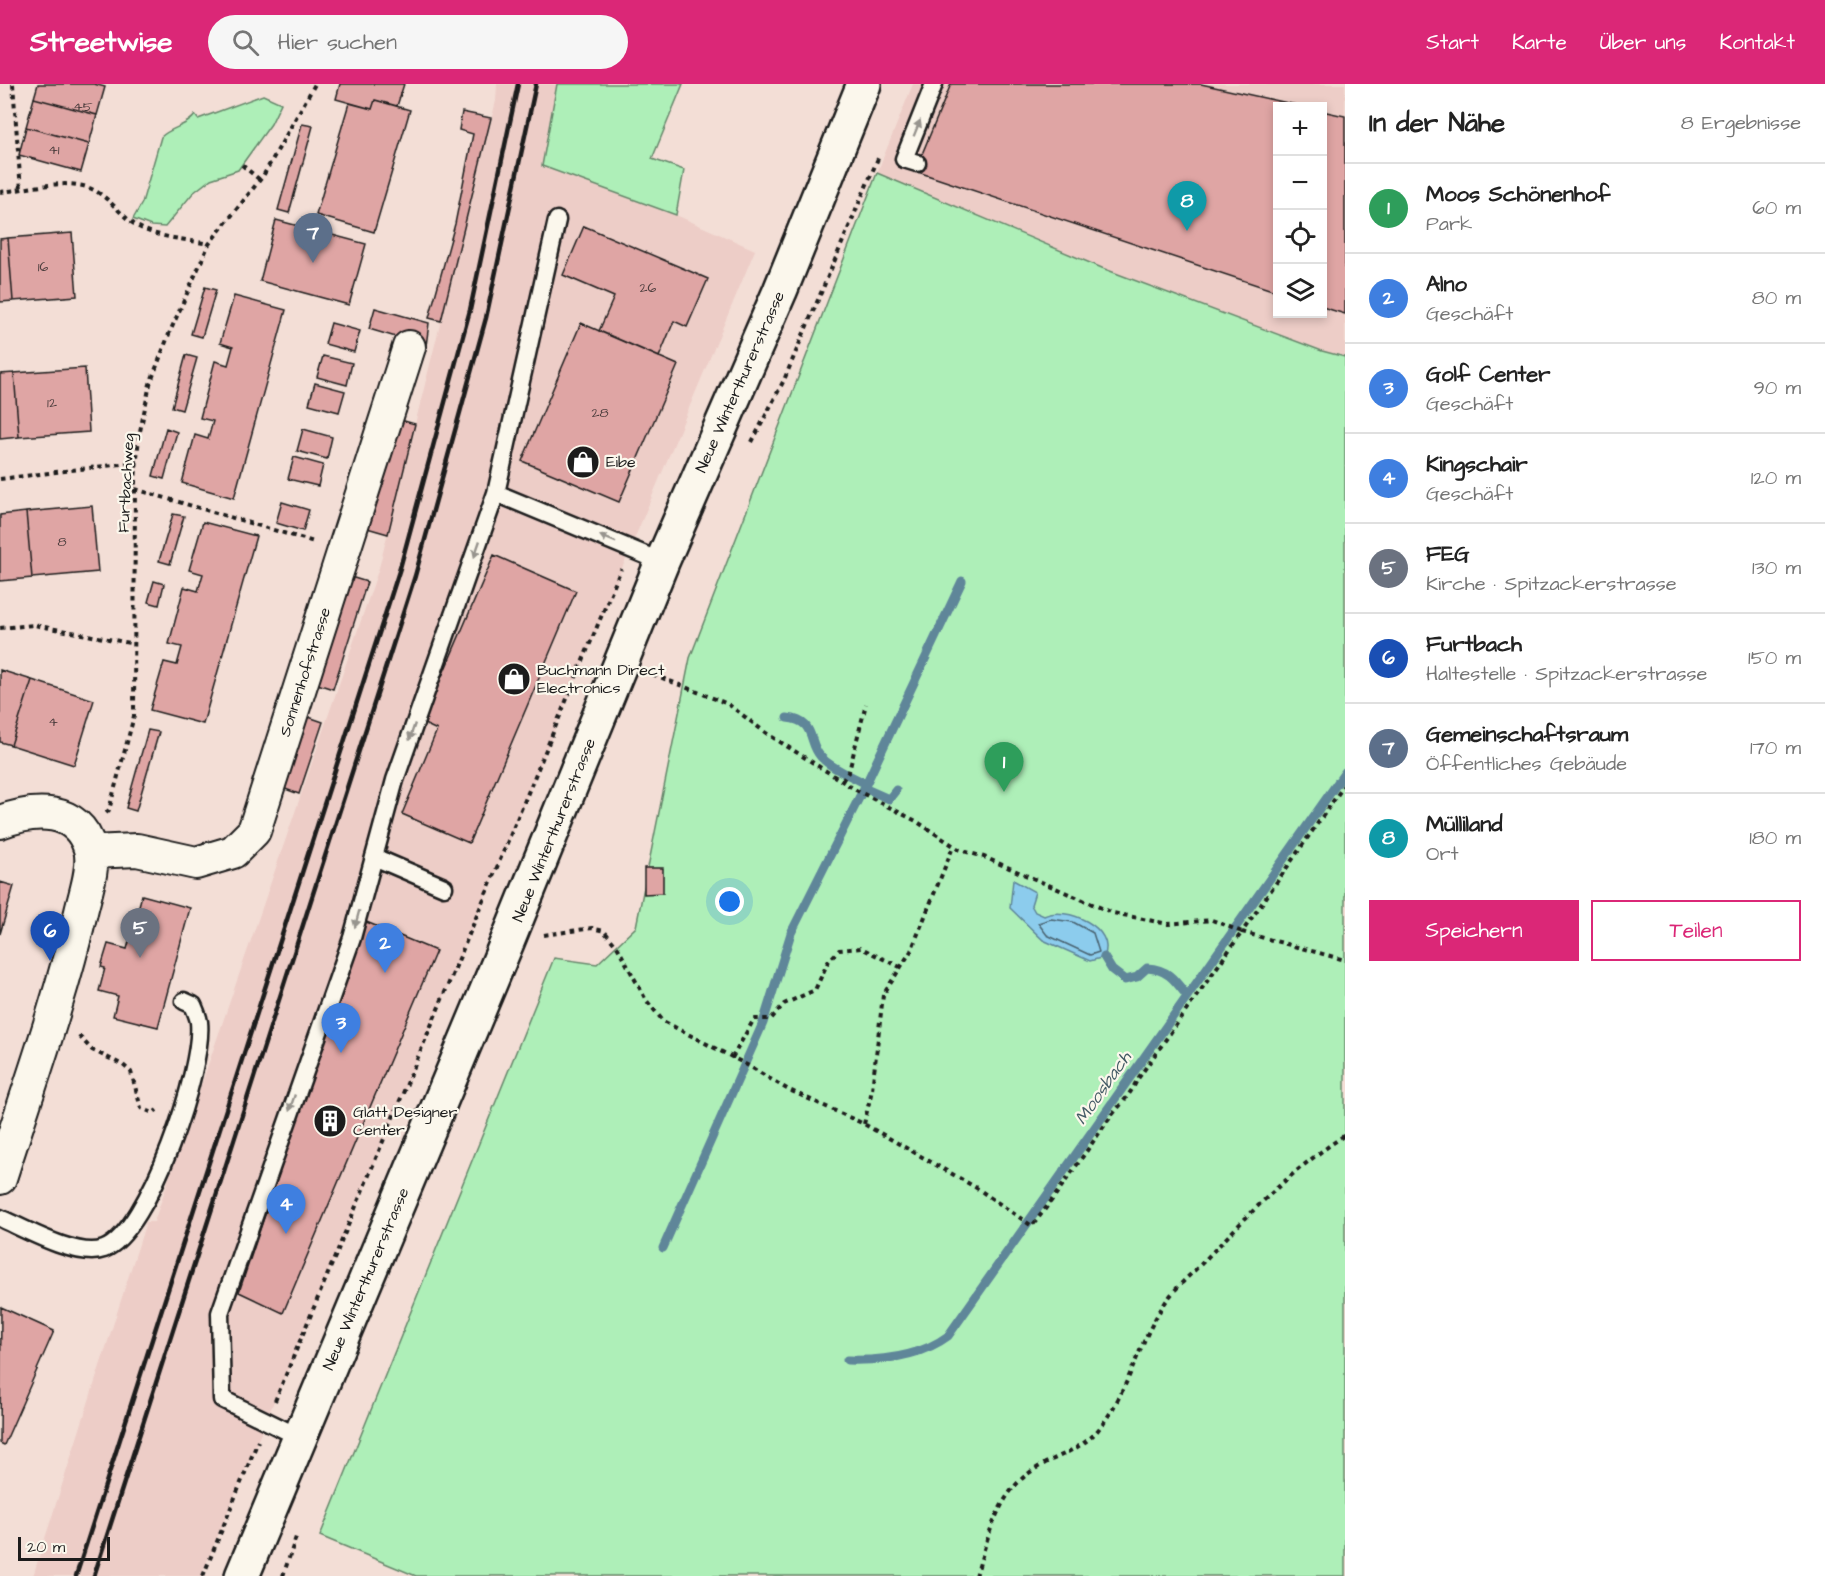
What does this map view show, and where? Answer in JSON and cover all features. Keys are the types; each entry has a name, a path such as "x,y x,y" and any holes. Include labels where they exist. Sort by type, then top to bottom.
{"main road":[{"name":"Neue Winterthurerstrasse","path":"242,1576 508,940 662,562 780,291 864,84"}],"street":[{"name":"Sonnenhofstrasse","path":"91,852 137,850 196,863 233,852 254,831 409,347"},
{"path":"0,822 24,813 56,814 75,823 84,834 91,852 87,885 68,966 0,1178"}],"lane":[{"path":"917,163 904,159 934,84"},
{"path":"299,1437 267,1419 222,1399 220,1313 352,938 395,780 496,493 557,220"},
{"path":"496,493 662,562"},
{"path":"374,857 444,887"},
{"path":"0,1218 76,1250 104,1250 126,1233 153,1185 171,1146 186,1104 198,1043 199,1021 193,1005 184,1001"}],"path":[{"path":"14,84 21,190"},
{"name":"Furtbachweg","path":"105,814 109,810 134,717 135,489 137,462 150,384 169,334 209,244 260,180 315,84"},
{"path":"242,165 260,180"},
{"path":"0,192 66,184 83,186 101,194 135,224 153,232 209,244"},
{"path":"0,479 137,462"},
{"path":"135,489 344,550"},
{"path":"203,1576 630,548"},
{"path":"0,628 34,625 135,644"},
{"path":"652,674 728,704 766,733 856,790 916,820 953,847 984,857 1113,913 1168,924 1203,919 1345,960"},
{"path":"843,781 849,771 866,704"},
{"path":"508,940 598,928 613,941 656,1014 672,1026 742,1062 787,1089 864,1124 975,1187 1032,1226 1064,1185 1114,1111 1129,1097 1137,1080 1345,784"},
{"path":"864,1124 872,1090 883,994 911,951 953,847"},
{"path":"732,1058 754,1018 767,1019 774,1016 784,1004 815,990 828,962 839,950 861,948 900,967"},
{"path":"75,1034 92,1050 123,1065 131,1072 141,1108 147,1112 153,1113 158,1110 170,1079 177,1076 191,1077"},
{"path":"976,1576 991,1526 1006,1499 1030,1472 1068,1452 1096,1432 1119,1402 1147,1333 1165,1303 1270,1191 1345,1135"}],"shaded area":[{"path":"497,84 557,84 542,166 676,215 755,250 201,1576 33,1576 146,1222 154,1222 379,568 496,101"},
{"path":"913,84 1345,84 1345,357 1322,351 1102,268 877,173"}],"green space":[{"path":"557,84 683,84 652,159 684,170 676,215 542,166"},
{"path":"263,95 281,103 271,124 238,170 211,179 193,193 165,227 151,226 133,219 142,203 161,137 188,122 195,115 198,119"},
{"path":"877,173 1102,268 1322,351 1345,357 1345,1576 416,1576 320,1536 554,958 597,964 636,927 690,658"}],"water":[{"path":"1013,880 1035,892 1031,905 1035,912 1044,916 1053,913 1076,916 1097,928 1106,946 1104,957 1090,961 1043,940 1010,908"}],"building":[{"path":"38,84 94,84 105,87 97,115 34,98"},
{"path":"340,84 404,84 397,106 375,100 372,109 336,99"},
{"path":"951,84 1201,84 1283,102 1273,102 1273,290 915,171"},
{"path":"34,98 97,115 89,144 26,127"},
{"path":"375,100 410,110 374,232 316,215 349,103 372,109"},
{"path":"462,112 491,118 441,321 429,318 455,224 473,134 459,130"},
{"path":"1327,112 1345,116 1345,314 1327,309"},
{"path":"302,124 313,126 289,213 278,210"},
{"path":"26,127 89,144 81,172 19,155"},
{"path":"276,220 366,244 349,305 260,281"},
{"path":"584,226 708,279 687,327 674,321 659,357 599,331 614,297 563,275"},
{"path":"72,233 77,296 13,301 8,238"},
{"path":"8,238 13,301 0,302 0,239"},
{"path":"205,287 216,290 202,337 191,334"},
{"path":"234,296 286,310 234,498 182,483 195,435 208,439 213,421 200,418 215,361 228,365 233,347 220,343"},
{"path":"375,308 429,323 426,346 369,329"},
{"path":"331,323 360,331 354,352 325,344"},
{"path":"581,323 678,365 619,502 522,461"},
{"path":"186,355 197,358 182,410 172,407"},
{"path":"323,356 352,363 347,385 317,377"},
{"path":"85,368 89,432 19,437 14,373"},
{"path":"14,373 19,437 0,439 0,374"},
{"path":"315,383 345,391 339,412 309,404"},
{"path":"390,417 415,424 388,534 360,526"},
{"path":"166,428 177,432 164,479 153,476"},
{"path":"303,429 332,437 327,459 297,451"},
{"path":"294,457 323,465 318,486 288,479"},
{"path":"282,502 309,510 303,531 276,523"},
{"path":"92,506 98,572 32,578 26,512"},
{"path":"26,512 32,578 0,581 0,515"},
{"path":"173,514 184,516 170,564 159,561"},
{"path":"203,522 256,536 203,724 150,710 164,662 177,665 182,647 169,644 184,587 198,591 203,574 189,570"},
{"path":"494,555 576,591 469,843 402,814 437,730 422,723"},
{"path":"341,574 367,582 333,689 308,681"},
{"path":"154,581 164,584 159,605 148,602"},
{"path":"0,670 32,680 11,745 0,742"},
{"path":"32,680 94,700 74,765 11,745"},
{"path":"300,714 323,722 299,794 277,786"},
{"path":"148,730 159,732 136,811 126,808"},
{"path":"644,868 663,868 663,893 644,894"},
{"path":"0,882 14,886 0,934"},
{"path":"142,895 190,908 158,1027 113,1016 118,996 99,991 105,968 101,967 108,944 127,949"},
{"name":"Glatt Designer Center","path":"364,921 436,951 283,1313 239,1292"},
{"path":"1,1307 54,1331 4,1445 0,1443"}],"waterway":[{"path":"663,1248 763,1023 791,933 866,784 962,581"},
{"path":"787,718 803,723 821,757 836,769 866,784"},
{"name":"Moosbach","path":"847,1360 873,1360 913,1353 948,1336 1345,772"},
{"path":"864,788 889,799 896,790"},
{"path":"1104,957 1112,970 1125,980 1137,977 1147,968 1154,969 1170,976 1187,996"}],"railway":[{"path":"76,1576 400,568 470,310 518,84"},
{"path":"94,1576 415,576 486,318 536,84"}],"place":[{"name":"Mülliland","path":"1187,231"},
{"name":"Gemeinschaftsraum","path":"313,263"},
{"name":"Eibe","path":"583,462"},
{"name":"Buchmann Direct Electronics","path":"514,679"},
{"name":"Moos Schönenhof","path":"1004,792"},
{"name":"FEG","path":"140,958"},
{"name":"Furtbach","path":"50,961"},
{"name":"Alno","path":"385,973"},
{"name":"Golf Center","path":"341,1053"},
{"name":"Glatt Designer Center","path":"330,1121"},
{"name":"Kingschair","path":"286,1234"}]}
